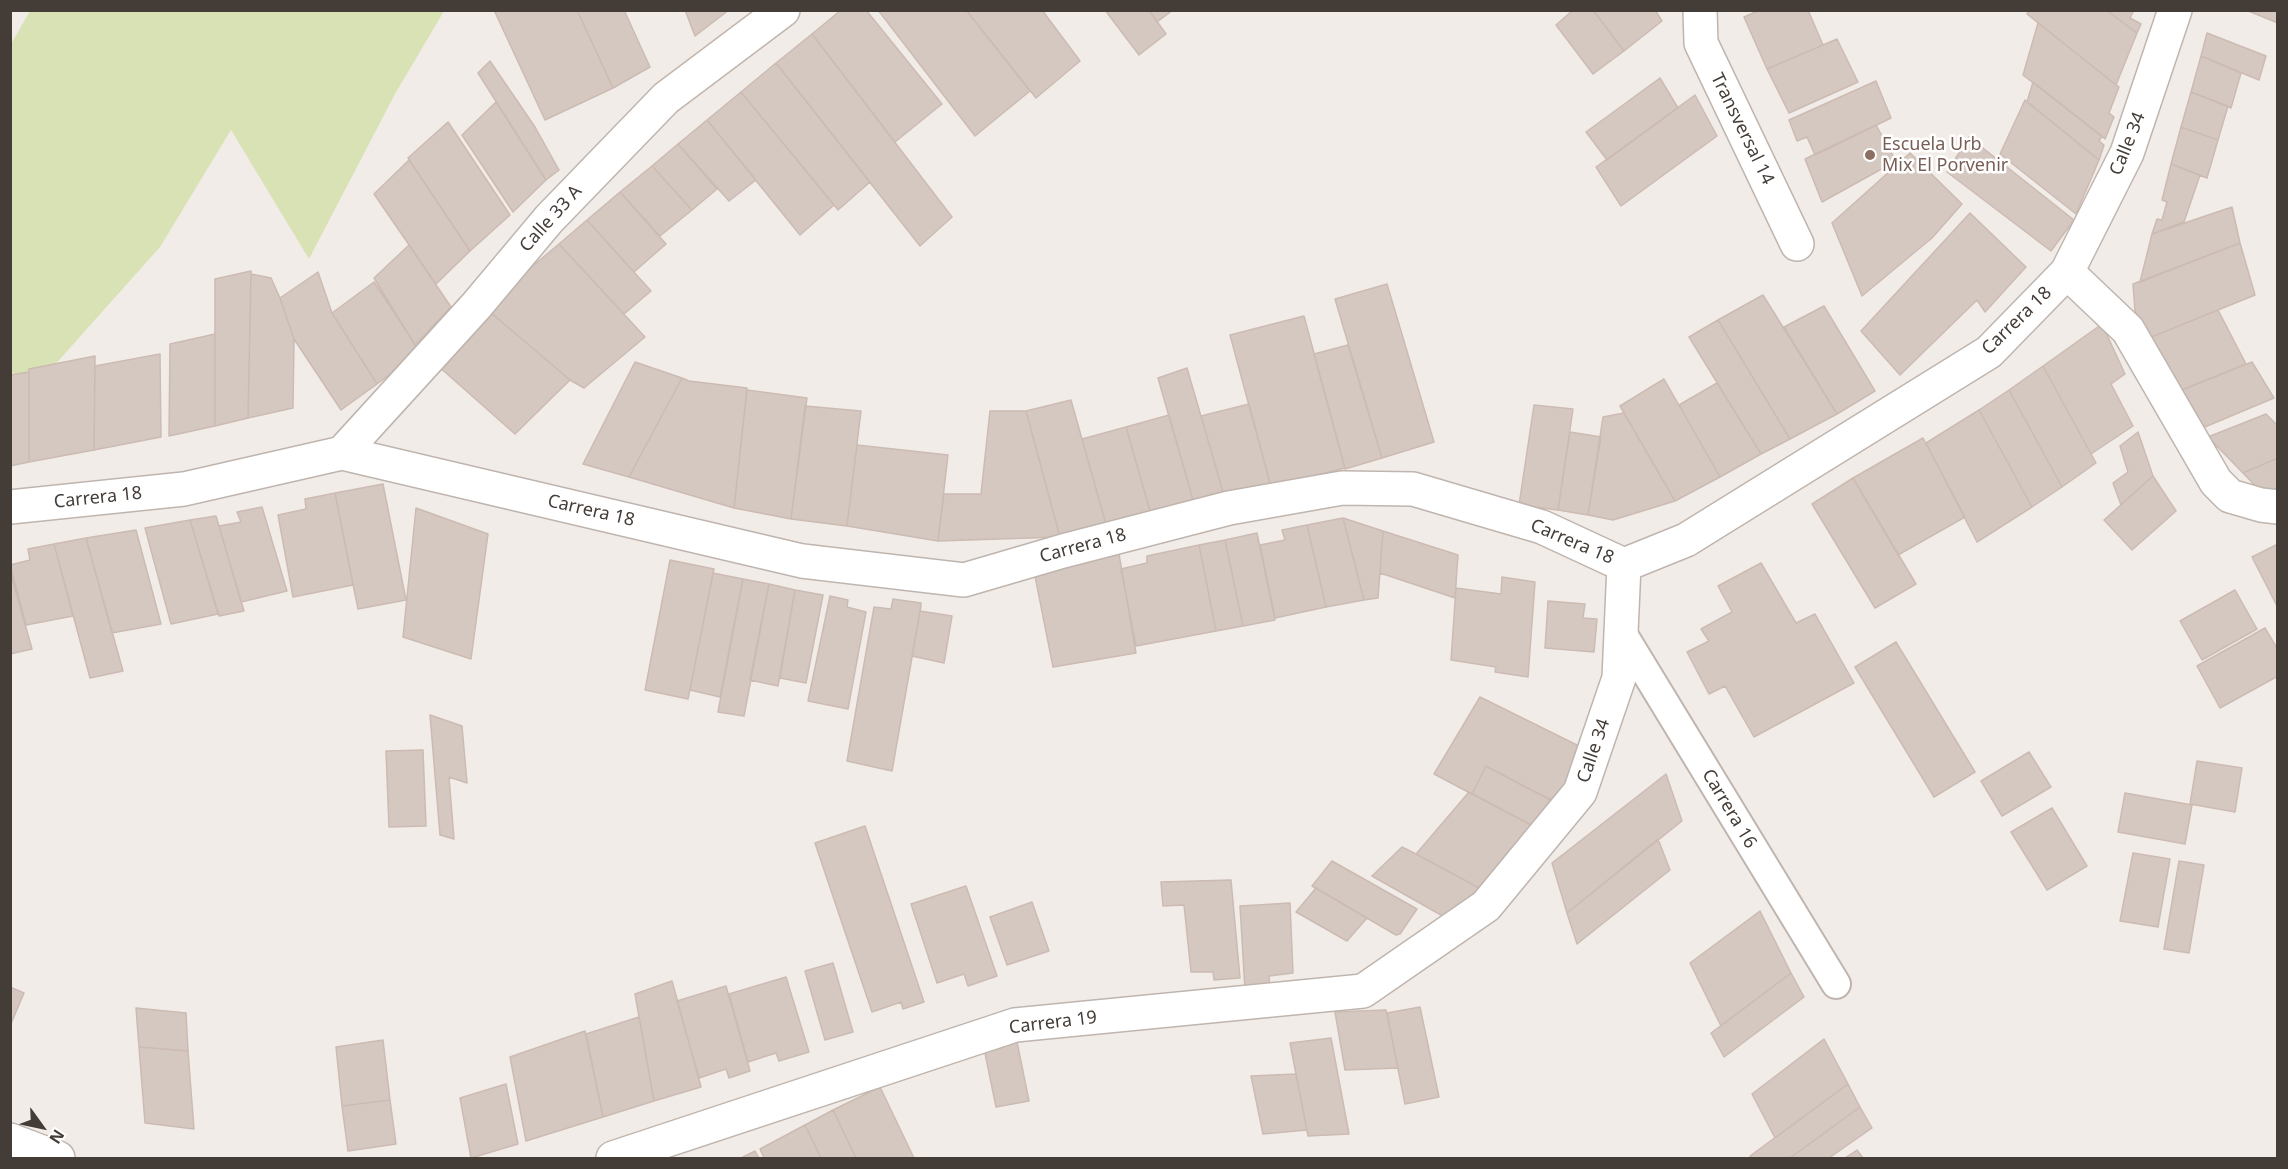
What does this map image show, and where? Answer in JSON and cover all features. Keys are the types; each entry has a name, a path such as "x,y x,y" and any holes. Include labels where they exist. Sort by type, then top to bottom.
{"street":[{"name":"Calle 33 A","path":"342,453 476,306 549,219 666,98 783,10"},
{"name":"Transversal 14","path":"1700,10 1701,43 1797,244"},
{"name":"Calle 34","path":"2067,272 2127,153 2175,10"},
{"name":"Carrera 18","path":"10,507 184,489 342,453 802,561 964,580 1063,551 1229,508 1342,488 1413,489 1542,527 1624,565 1686,540 1989,352 2067,272"},
{"path":"2067,272 2128,330 2216,482 2230,496 2269,506"},
{"name":"Calle 34","path":"1486,906 1580,792 1619,678 1624,565"},
{"name":"Carrera 19","path":"613,1158 1015,1025 1363,991 1486,906"},
{"path":"10,1140 58,1158"}],"lane":[{"name":"Carrera 16","path":"1622,633 1836,984"}],"green space":[{"path":"30,11 444,11 395,94 309,259 231,130 160,247 44,377 11,373 11,44"}],"building":[{"path":"494,10 577,10 613,88 545,120"},
{"path":"577,10 624,10 650,67 613,88"},
{"path":"685,10 729,10 695,36"},
{"path":"841,10 866,10 942,104 895,142 812,34"},
{"path":"878,10 966,10 1030,91 975,136"},
{"path":"966,10 1042,10 1080,61 1036,98"},
{"path":"1105,10 1149,10 1166,34 1139,55"},
{"path":"1149,10 1173,10 1157,22"},
{"path":"1573,10 1593,10 1624,51 1593,74 1556,25"},
{"path":"1593,10 1655,10 1662,21 1624,51"},
{"path":"1760,10 1808,10 1823,45 1767,69 1744,17"},
{"path":"2029,10 2106,10 2137,33 2116,85 2027,14"},
{"path":"2106,10 2134,10 2130,18 2141,24 2137,33"},
{"path":"2246,10 2278,10 2278,23"},
{"path":"2038,23 2119,87 2109,113 2114,117 2105,139 2023,75"},
{"path":"2207,33 2266,56 2259,80 2201,56"},
{"path":"812,34 952,217 920,246 776,63"},
{"path":"1837,39 1858,82 1789,113 1767,69"},
{"path":"2201,56 2241,73 2231,108 2191,92"},
{"path":"490,61 535,127 559,170 546,180 478,73"},
{"path":"776,63 870,182 838,210 741,92"},
{"path":"1660,78 1678,108 1607,160 1586,132"},
{"path":"1876,81 1891,118 1815,155 1807,137 1797,141 1789,120"},
{"path":"2033,82 2102,136 2099,141 2104,145 2099,160 2027,102"},
{"path":"741,92 834,205 800,235 707,120"},
{"path":"2191,92 2228,106 2218,140 2181,127"},
{"path":"1695,95 1717,136 1621,206 1596,167"},
{"path":"2025,100 2099,160 2076,214 2000,154"},
{"path":"496,102 546,180 513,212 462,135"},
{"path":"707,120 756,180 729,201 678,144"},
{"path":"448,122 510,215 470,251 408,158"},
{"path":"1876,125 1896,161 1822,202 1805,159"},
{"path":"2181,127 2218,140 2207,178 2171,164"},
{"path":"1969,137 2074,220 2051,251 1947,172"},
{"path":"678,144 717,189 692,210 652,166"},
{"path":"1910,153 1962,204 1932,238 1862,296 1832,223"},
{"path":"409,160 470,251 436,284 374,194"},
{"path":"2171,164 2200,175 2184,222 2152,234 2157,219 2162,220 2167,202 2162,200"},
{"path":"652,166 692,210 660,236 620,192"},
{"path":"620,192 666,244 634,272 587,220"},
{"path":"2232,207 2240,243 2140,282 2152,234"},
{"path":"1970,213 2026,267 1985,312 1977,300 1900,375 1861,331"},
{"path":"587,220 651,291 624,314 559,244"},
{"path":"2240,243 2255,295 2149,338 2135,311 2133,284"},
{"path":"559,244 645,337 584,388 570,380 490,312 523,274"},
{"path":"409,245 451,307 415,345 374,278"},
{"path":"251,271 248,418 215,426 215,279"},
{"path":"318,272 332,313 377,384 341,410 294,339 280,298"},
{"path":"251,274 271,278 294,339 293,408 248,418"},
{"path":"374,282 420,352 377,384 332,313"},
{"path":"1387,284 1434,442 1382,458 1335,299"},
{"path":"1763,295 1837,414 1790,439 1718,320"},
{"path":"1824,306 1875,391 1837,414 1784,327"},
{"path":"2218,310 2246,364 2177,392 2149,338"},
{"path":"490,312 570,380 515,434 437,365"},
{"path":"1304,316 1345,468 1271,487 1230,335"},
{"path":"1718,320 1790,439 1761,454 1689,337"},
{"path":"2102,324 2125,374 2111,384 2133,426 2091,454 2043,366"},
{"path":"215,334 215,426 169,436 170,344"},
{"path":"1348,345 1382,458 1345,469 1314,354"},
{"path":"160,354 161,437 94,450 95,366"},
{"path":"95,356 94,450 29,462 29,369"},
{"path":"635,362 682,378 629,477 583,464"},
{"path":"2252,362 2274,398 2200,429 2177,392"},
{"path":"2043,366 2096,463 2062,487 2009,390"},
{"path":"1187,368 1225,499 1195,507 1158,378"},
{"path":"29,372 29,462 10,466 10,375"},
{"path":"682,378 689,381 747,388 734,508 629,477"},
{"path":"1664,379 1720,477 1675,501 1620,406"},
{"path":"1717,383 1761,454 1720,477 1679,405"},
{"path":"747,390 807,398 791,519 734,508"},
{"path":"2009,390 2062,487 2032,507 1979,410"},
{"path":"1071,400 1107,528 1060,537 1026,411"},
{"path":"1249,404 1271,487 1225,499 1201,416"},
{"path":"1534,405 1573,409 1558,510 1519,505"},
{"path":"805,406 861,411 847,526 791,519"},
{"path":"1979,410 2032,507 1977,542 1926,443"},
{"path":"990,411 1026,411 1060,537 938,541 944,494 981,494"},
{"path":"1624,413 1675,501 1613,520 1588,515 1603,417"},
{"path":"2266,414 2278,426 2278,458 2243,473 2208,437"},
{"path":"1169,415 1195,507 1152,518 1126,427"},
{"path":"1126,427 1152,518 1107,528 1082,439"},
{"path":"1570,432 1601,437 1588,515 1558,510"},
{"path":"2138,432 2153,476 2121,505 2113,483 2128,472 2120,446"},
{"path":"1923,438 1965,517 1898,555 1853,478"},
{"path":"857,445 948,455 938,541 847,526"},
{"path":"2278,458 2278,505 2275,506 2243,473"},
{"path":"2153,476 2176,511 2132,550 2104,520"},
{"path":"1853,478 1916,584 1875,608 1812,504"},
{"path":"383,484 406,600 358,609 335,493"},
{"path":"335,493 353,585 293,597 278,515 306,509 305,499"},
{"path":"262,507 287,591 241,602 219,526 241,522 237,512"},
{"path":"416,508 488,534 471,659 403,637"},
{"path":"216,516 244,611 219,616 190,520"},
{"path":"1343,518 1364,600 1326,607 1307,525"},
{"path":"1343,518 1383,531 1378,598 1364,600"},
{"path":"190,520 218,614 171,624 145,528"},
{"path":"1307,525 1326,607 1275,618 1260,545 1285,540 1282,530"},
{"path":"136,530 161,624 112,633 86,538"},
{"path":"1383,531 1458,555 1455,598 1380,573"},
{"path":"1257,533 1275,620 1243,626 1225,540"},
{"path":"86,538 123,671 90,678 54,544"},
{"path":"1225,540 1243,626 1216,631 1199,545"},
{"path":"54,544 73,616 26,625 10,565 30,560 28,549"},
{"path":"2278,544 2278,608 2252,557"},
{"path":"1199,545 1216,631 1136,646 1121,569 1147,563 1147,556"},
{"path":"1119,554 1136,653 1053,667 1034,571"},
{"path":"670,560 714,569 688,699 645,690"},
{"path":"1761,563 1796,623 1815,614 1854,683 1754,737 1725,686 1709,694 1687,652 1709,641 1701,629 1732,612 1718,586"},
{"path":"10,571 32,649 10,654"},
{"path":"713,573 743,579 720,697 690,690"},
{"path":"1502,577 1535,582 1528,677 1495,672 1496,667 1451,660 1456,588 1501,594"},
{"path":"743,579 769,584 744,716 718,712"},
{"path":"769,584 795,590 778,686 750,680"},
{"path":"795,590 823,595 806,683 780,678"},
{"path":"2235,590 2257,629 2202,660 2180,621"},
{"path":"830,596 848,600 847,607 866,612 848,709 808,701"},
{"path":"893,599 921,603 921,606 892,771 847,761 874,607 891,609"},
{"path":"1548,601 1585,604 1583,618 1597,619 1594,652 1545,648"},
{"path":"920,611 952,616 944,663 912,656"},
{"path":"2265,628 2278,650 2278,676 2220,708 2197,666"},
{"path":"1896,642 1975,772 1934,797 1855,667"},
{"path":"1480,697 1589,751 1558,804 1486,766 1472,794 1434,774"},
{"path":"430,715 462,726 467,783 449,777 454,839 440,835"},
{"path":"423,750 426,826 389,827 386,751"},
{"path":"2029,752 2051,787 2002,816 1981,781"},
{"path":"2197,761 2242,768 2235,812 2190,804"},
{"path":"1486,766 1556,802 1535,827 1472,794"},
{"path":"1666,774 1682,821 1567,913 1552,863"},
{"path":"1469,792 1535,827 1481,889 1416,854"},
{"path":"2125,793 2192,805 2185,844 2118,832"},
{"path":"2052,808 2087,866 2047,890 2011,832"},
{"path":"865,826 924,1002 903,1009 901,1002 872,1012 815,843"},
{"path":"1658,839 1670,870 1577,944 1567,913"},
{"path":"1402,847 1481,889 1448,919 1372,876"},
{"path":"2133,853 2170,859 2158,927 2120,921"},
{"path":"1332,861 1417,909 1400,934 1396,935 1312,886"},
{"path":"2179,861 2204,865 2189,953 2164,949"},
{"path":"1231,880 1240,978 1214,980 1213,972 1191,972 1184,905 1163,906 1161,882"},
{"path":"966,886 997,976 968,986 964,974 937,983 911,904"},
{"path":"1316,888 1367,918 1347,941 1296,912"},
{"path":"1032,902 1049,951 1007,965 990,917"},
{"path":"1290,903 1293,973 1269,976 1270,987 1245,990 1240,906"},
{"path":"1760,911 1791,973 1721,1026 1690,963"},
{"path":"833,963 853,1032 825,1040 805,971"},
{"path":"1791,973 1804,997 1724,1057 1711,1033"},
{"path":"786,977 809,1052 779,1061 776,1053 748,1062 729,994"},
{"path":"672,981 701,1087 654,1101 635,994"},
{"path":"726,986 750,1071 729,1078 726,1069 699,1078 677,1001"},
{"path":"10,987 24,993 10,1026"},
{"path":"1420,1007 1439,1097 1405,1104 1387,1013"},
{"path":"136,1008 186,1013 188,1051 139,1047"},
{"path":"1386,1010 1398,1068 1345,1070 1335,1012"},
{"path":"639,1017 654,1101 603,1117 586,1034"},
{"path":"585,1031 603,1117 526,1141 510,1057"},
{"path":"1331,1038 1349,1134 1308,1136 1290,1043"},
{"path":"1824,1039 1848,1084 1775,1138 1752,1094"},
{"path":"383,1040 390,1100 342,1106 336,1047"},
{"path":"1017,1042 1029,1101 996,1107 984,1048"},
{"path":"139,1047 188,1051 194,1129 145,1123"},
{"path":"1296,1074 1307,1130 1263,1134 1251,1076"},
{"path":"506,1084 518,1144 471,1158 460,1098"},
{"path":"1848,1084 1860,1107 1790,1158 1752,1158 1750,1156"},
{"path":"880,1087 914,1158 856,1158 833,1110"},
{"path":"390,1100 396,1144 348,1151 342,1106"},
{"path":"1860,1107 1872,1128 1829,1158 1790,1158"},
{"path":"833,1110 856,1158 821,1158 805,1125"},
{"path":"805,1125 821,1158 764,1158 760,1149"},
{"path":"1857,1150 1863,1158 1845,1158"},
{"path":"755,1151 759,1158 741,1158"}],"place":[{"name":"Escuela Urb Mix El Porvenir","path":"1870,155"}]}
